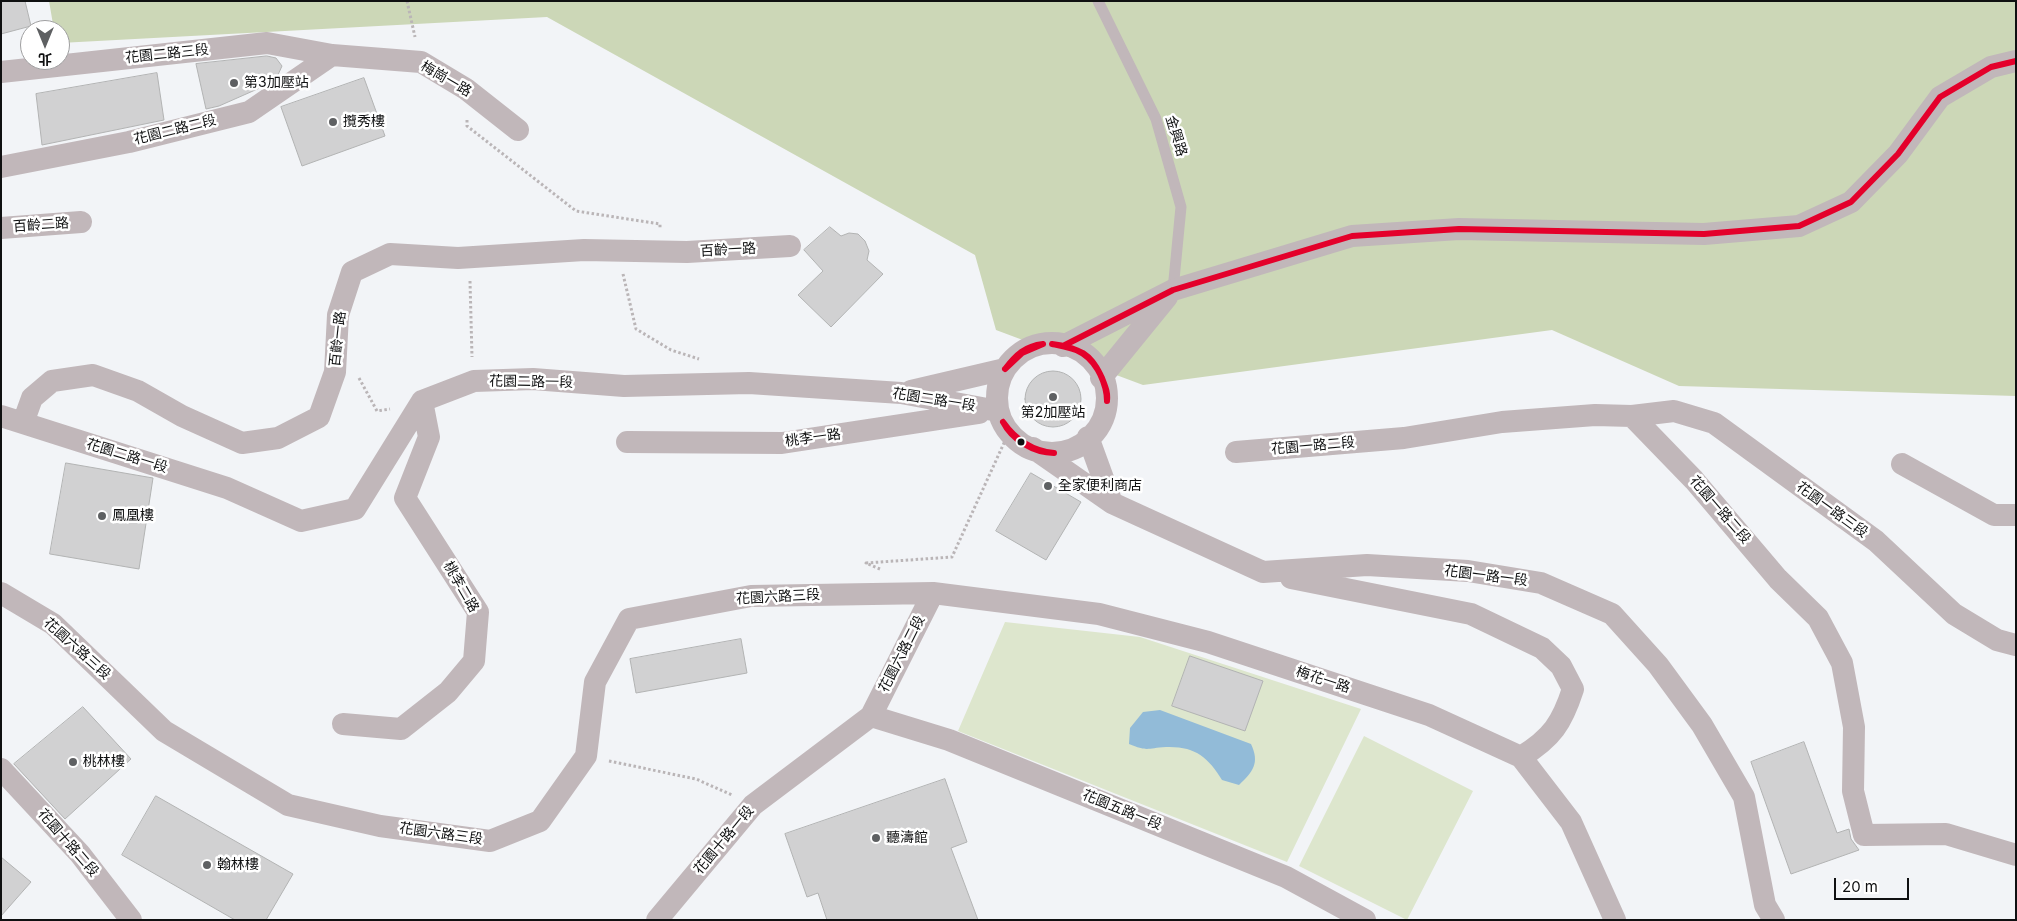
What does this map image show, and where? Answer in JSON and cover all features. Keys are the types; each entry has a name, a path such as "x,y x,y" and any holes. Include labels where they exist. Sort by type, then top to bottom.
{"street":[{"name":"花園二路三段","path":"1,72 267,43 332,55"},
{"name":"梅崗一路","path":"332,55 421,62 466,89 518,130"},
{"name":"花園二路二段","path":"1,167 129,142 249,112 332,55"},
{"path":"1063,346 1173,290 1352,236 1459,228 1704,234 1799,226 1851,202 1898,154 1940,96 1991,67 2016,61"},
{"name":"百齡二路","path":"1,228 81,222"},
{"name":"百齡一路","path":"23,423 32,398 52,381 93,375 138,391 182,416 242,443 278,438 319,417 335,372 338,315 352,272 390,254 458,258 584,250 659,252 790,246"},
{"path":"1101,378 1173,290"},
{"path":"1046,342 1063,346 1080,350 1094,361 1108,393 1107,410 1100,426 1077,447 1062,452 1047,453 1019,442 1003,424 996,398 998,383 1005,369 1016,356 1030,347 1046,342"},
{"path":"901,393 1005,369"},
{"name":"花園二路一段","path":"23,423 228,488 301,521 355,509 422,402 474,381 533,379 624,386 748,383 901,393 998,411"},
{"name":"桃李二路","path":"343,724 401,728 448,692 474,661 478,612 405,498 429,436 422,402"},
{"name":"桃李一路","path":"627,442 782,443 998,411"},
{"name":"花園一路三段","path":"1632,416 1674,412 1714,423 1876,541 1954,614 1997,640 2016,645"},
{"name":"花園一路二段","path":"1236,452 1404,438 1502,422 1595,415 1632,416 1694,480 1778,579 1818,618 1842,663 1854,727 1853,791 1864,835 1946,834 2016,855"},
{"path":"1,416 23,423"},
{"path":"1088,437 1112,503"},
{"name":"花園一路一段","path":"1033,448 1112,503 1263,572 1367,565 1468,572 1541,583 1612,614 1658,665 1702,725 1744,797 1765,905 1774,920"},
{"path":"1902,464 1994,515 2016,516"},
{"path":"1263,572 1471,614 1542,648 1561,666 1573,689 1567,708 1557,726 1542,744 1521,757"},
{"name":"花園六路三段","path":"1,593 53,624 164,731 288,805 380,826 490,841 540,821 586,756 595,682 629,619 751,596 932,593"},
{"name":"梅花一路","path":"932,593 1099,614 1208,642 1429,715 1521,757 1571,822 1615,920"},
{"name":"花園六路二段","path":"871,716 932,593"},
{"name":"花園十路一段","path":"657,920 753,805 871,716"},
{"name":"花園五路一段","path":"871,716 948,740 1286,877 1361,918"},
{"name":"花園十路二段","path":"1,769 80,854 131,920"}],"lane":[{"name":"金興路","path":"1098,1 1156,119 1181,207 1173,290"}],"path":[{"path":"407,1 421,62"},
{"path":"466,89 467,126 576,211 660,224 659,252"},
{"path":"621,251 623,272 636,329 671,350 708,363"},
{"path":"432,256 470,281 472,367"},
{"path":"354,370 377,412 422,402"},
{"path":"882,570 866,563 952,557 1010,432"},
{"path":"586,756 696,779 753,805"}],"green space":[{"path":"49,1 2016,1 2016,396 1679,386 1552,330 1143,385 996,330 975,255 547,17 70,42 70,20 52,20"},
{"path":"1005,622 1140,637 1361,709 1287,862 958,731"},
{"path":"1364,736 1473,791 1407,920 1299,866"}],"water":[{"path":"1160,710 1251,744 1255,762 1248,776 1239,785 1222,780 1206,759 1200,754 1185,748 1144,749 1129,744 1130,728 1143,712"}],"building":[{"path":"1,1 25,1 30,20 20,20 20,29 1,34"},
{"name":"第3加壓站","path":"267,56 276,58 282,66 277,77 262,87 219,106 206,109 196,64"},
{"path":"157,73 164,120 42,145 36,94"},
{"name":"攬秀樓","path":"364,78 385,136 302,166 281,107"},
{"path":"830,227 841,236 849,233 858,234 865,241 869,251 867,260 883,274 831,327 798,295 823,271 804,250"},
{"name":"第2加壓站","path":"1047,371 1059,371 1069,375 1077,383 1081,399 1077,415 1069,423 1059,427 1047,427 1037,423 1029,415 1025,405 1025,393 1029,383 1037,375"},
{"name":"鳳凰樓","path":"66,463 153,478 139,569 50,554"},
{"path":"1031,473 1081,502 1046,560 996,531"},
{"path":"741,639 747,673 636,693 630,659"},
{"path":"1190,656 1263,681 1245,731 1172,706"},
{"name":"桃林樓","path":"83,707 131,759 65,819 14,764"},
{"path":"1804,742 1837,833 1849,829 1851,839 1859,850 1791,874 1751,762"},
{"name":"聽濤館","path":"945,779 967,842 951,848 978,920 827,920 818,893 807,897 785,834"},
{"name":"翰林樓","path":"156,796 293,874 266,920 235,920 122,855"},
{"path":"1,857 31,882 1,916"}],"transit line":[{"path":"1063,346 1173,290 1352,236 1459,229 1704,234 1799,226 1851,202 1898,154 1940,97 1991,67 2016,61"},
{"path":"1005,369 1021,352 1043,344"},
{"path":"1005,369 1022,353 1043,344"},
{"path":"1052,344 1076,350 1093,363 1102,378 1107,392 1107,401"},
{"path":"1052,344 1068,347 1083,353 1093,362 1100,374 1107,395 1107,401"},
{"path":"1003,422 1013,434 1031,447 1054,453"},
{"path":"1003,422 1012,434 1024,444 1039,451 1054,453"}],"place":[{"name":"第3加壓站","path":"234,83"},
{"name":"攬秀樓","path":"333,122"},
{"name":"第2加壓站","path":"1053,397"},
{"name":"全家便利商店","path":"1048,486"},
{"name":"鳳凰樓","path":"102,516"},
{"name":"桃林樓","path":"73,762"},
{"name":"聽濤館","path":"876,838"},
{"name":"翰林樓","path":"207,865"}]}
